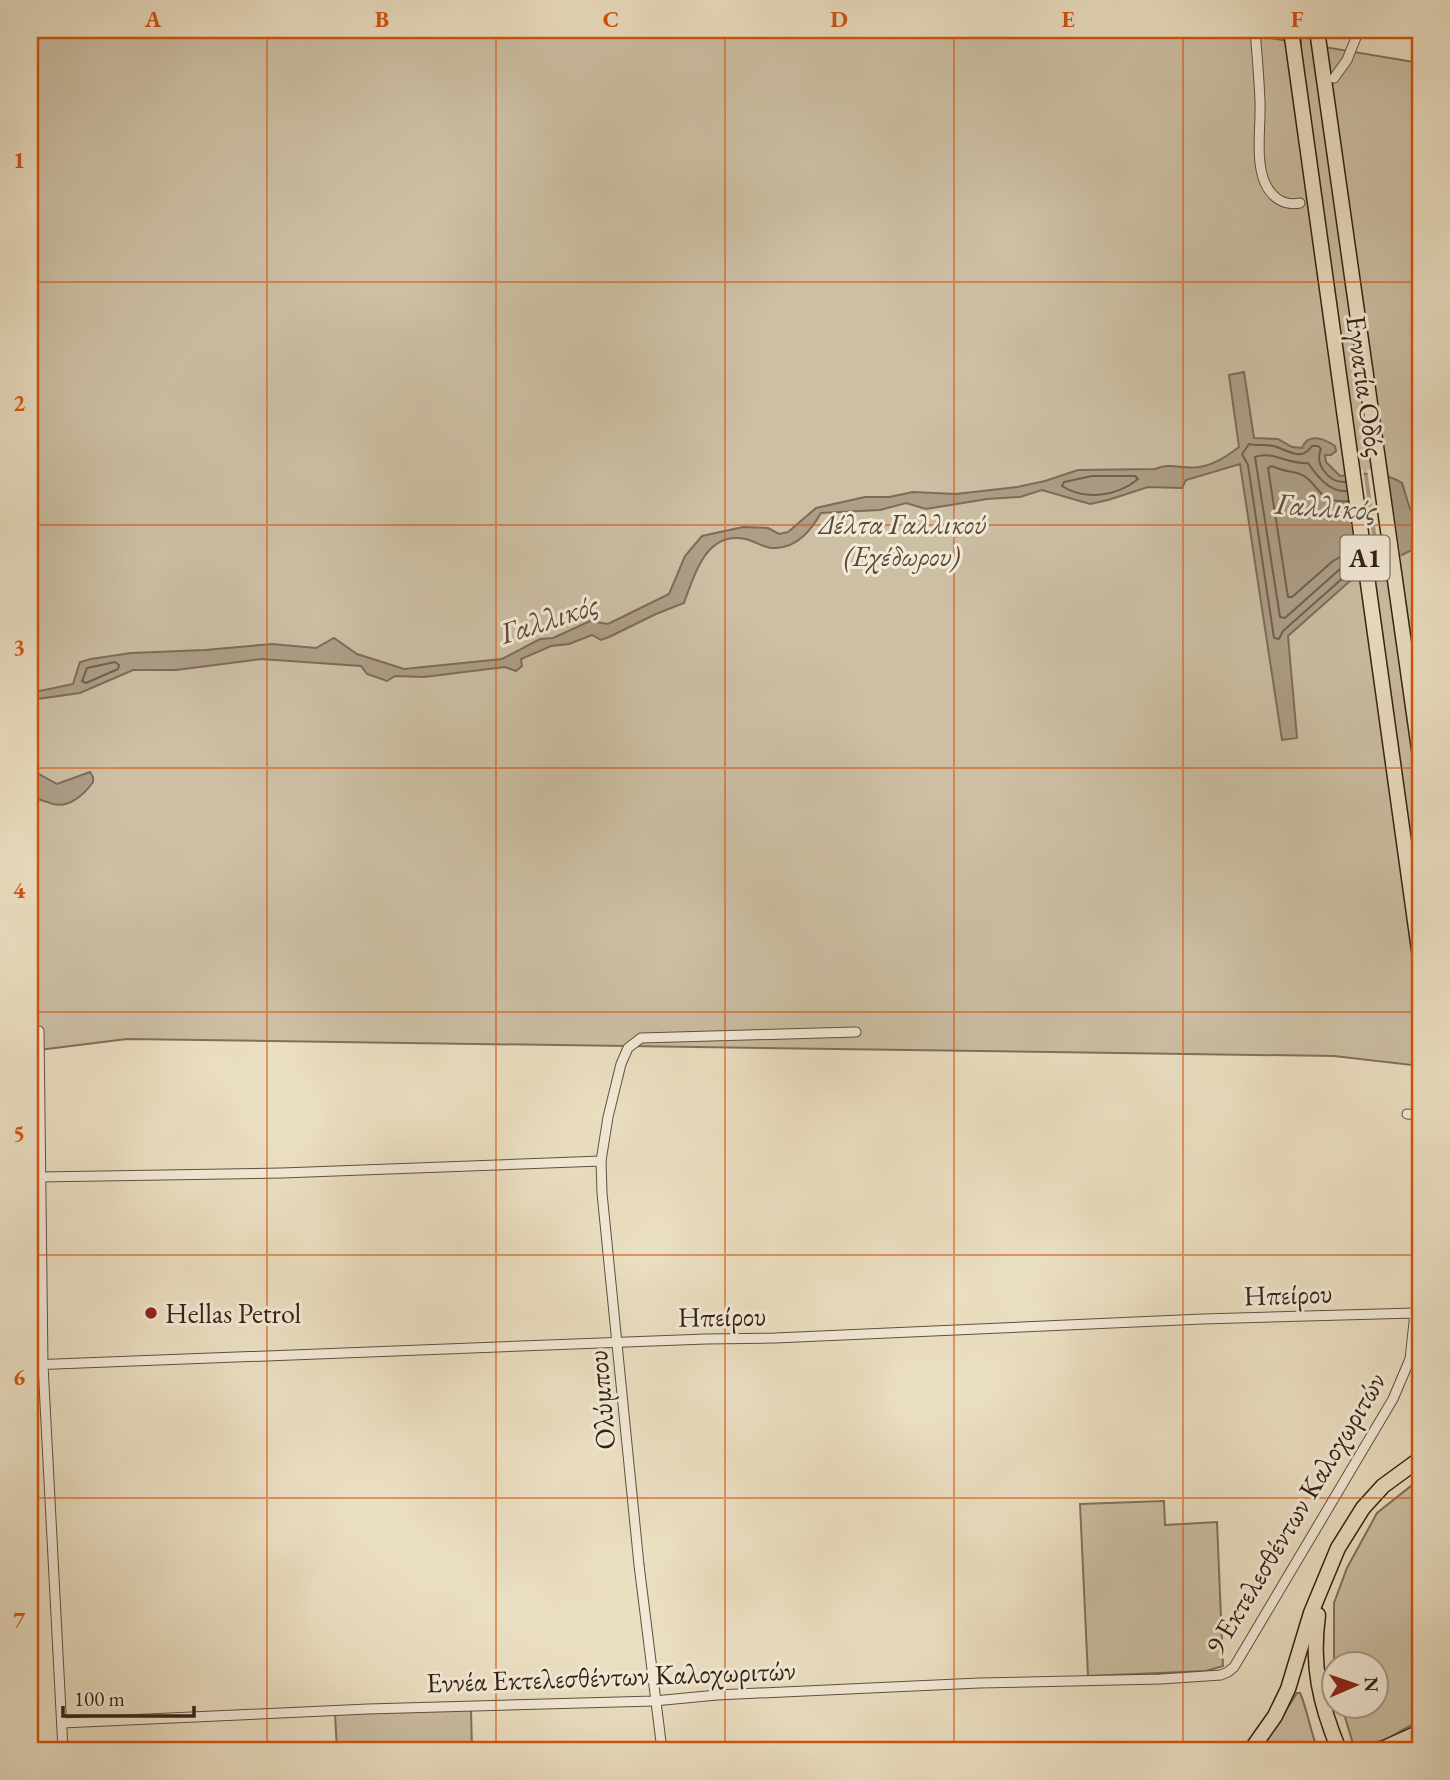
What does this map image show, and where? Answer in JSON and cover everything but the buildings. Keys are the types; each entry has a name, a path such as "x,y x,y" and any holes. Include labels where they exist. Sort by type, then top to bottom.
{"highway":[{"path":"1289,69 1291,30"},
{"name":"Εγνατία Οδός","path":"1291,30 1420,957"},
{"path":"1318,30 1332,71"},
{"name":"Εγνατία Οδός","path":"1318,30 1420,756"},
{"path":"1362,274 1362,347"},
{"path":"1317,277 1336,350"},
{"path":"1251,1750 1275,1716 1288,1689 1311,1613 1338,1548 1363,1508 1383,1486 1420,1459"},
{"path":"1321,1592 1315,1636 1316,1675 1321,1704 1339,1750"},
{"path":"1380,1750 1420,1732"}],"street":[{"path":"1255,30 1264,180 1269,192 1284,203 1300,203"},
{"path":"1332,71 1348,60 1359,30"},
{"path":"34,1031 43,1365 63,1750"},
{"name":"Ολύμπου","path":"662,1750 654,1701 601,1193 601,1161 608,1117 628,1048 641,1038 856,1032"},
{"path":"1408,1114 1420,1115"},
{"path":"40,1177 282,1173 601,1161"},
{"name":"Ηπείρου","path":"30,1365 1415,1313"},
{"name":"9 Εκτελεσθέντων Καλοχωριτών","path":"1161,1679 1221,1675 1234,1667 1393,1399 1410,1359 1415,1313"},
{"name":"Εννέα Εκτελεσθέντων Καλοχωριτών","path":"62,1723 381,1708 654,1701 717,1695 965,1684 1161,1679"}],"green space":[{"name":"Δέλτα Γαλλικού (Εχέδωρου)","path":"30,30 1220,30 1301,43 1300,30 1309,30 1312,45 1420,63 1420,1066 1334,1056 127,1039 30,1051"},
{"path":"1420,1483 1420,1720 1385,1740 1354,1747 1346,1720 1390,1720 1390,1650 1334,1650 1334,1603 1347,1568 1377,1513 1411,1486"},
{"path":"1164,1501 1165,1525 1217,1522 1223,1666 1206,1671 1088,1676 1080,1504"},
{"path":"1297,1693 1300,1693 1303,1700 1318,1750 1261,1750"},
{"path":"471,1709 472,1750 337,1750 335,1714"}],"water":[{"name":"Γαλλικός","path":"1244,372 1254,438 1278,439 1292,447 1302,448 1312,438 1326,441 1335,446 1336,451 1325,455 1326,462 1340,476 1372,474 1395,479 1402,483 1410,509 1420,519 1420,546 1350,581 1288,636 1297,738 1282,740 1240,464 1186,480 1182,488 1148,487 1090,504 1042,490 1020,497 987,499 926,509 906,503 880,510 821,513 803,536 784,547 772,548 745,539 732,538 711,548 697,568 684,603 601,640 592,635 569,644 551,646 521,659 522,666 516,671 505,667 424,677 395,676 387,681 367,674 361,666 261,659 176,670 133,670 80,693 30,700 30,693 73,684 80,662 131,653 272,644 316,648 334,638 357,654 404,669 502,659 540,639 553,638 590,621 608,624 669,594 685,556 702,536 743,527 768,528 779,534 788,532 816,508 865,497 889,497 913,492 956,494 1017,487 1078,470 1205,466 1239,447 1229,375"},
{"path":"30,769 57,784 90,772 93,782 81,796 65,804 30,800"}],"pier":[{"path":"1363,469 1377,571 1359,580 1344,472"},
{"path":"1367,469 1388,473 1401,559 1381,569"}],"place":[{"name":"Hellas Petrol","path":"151,1313"}]}
